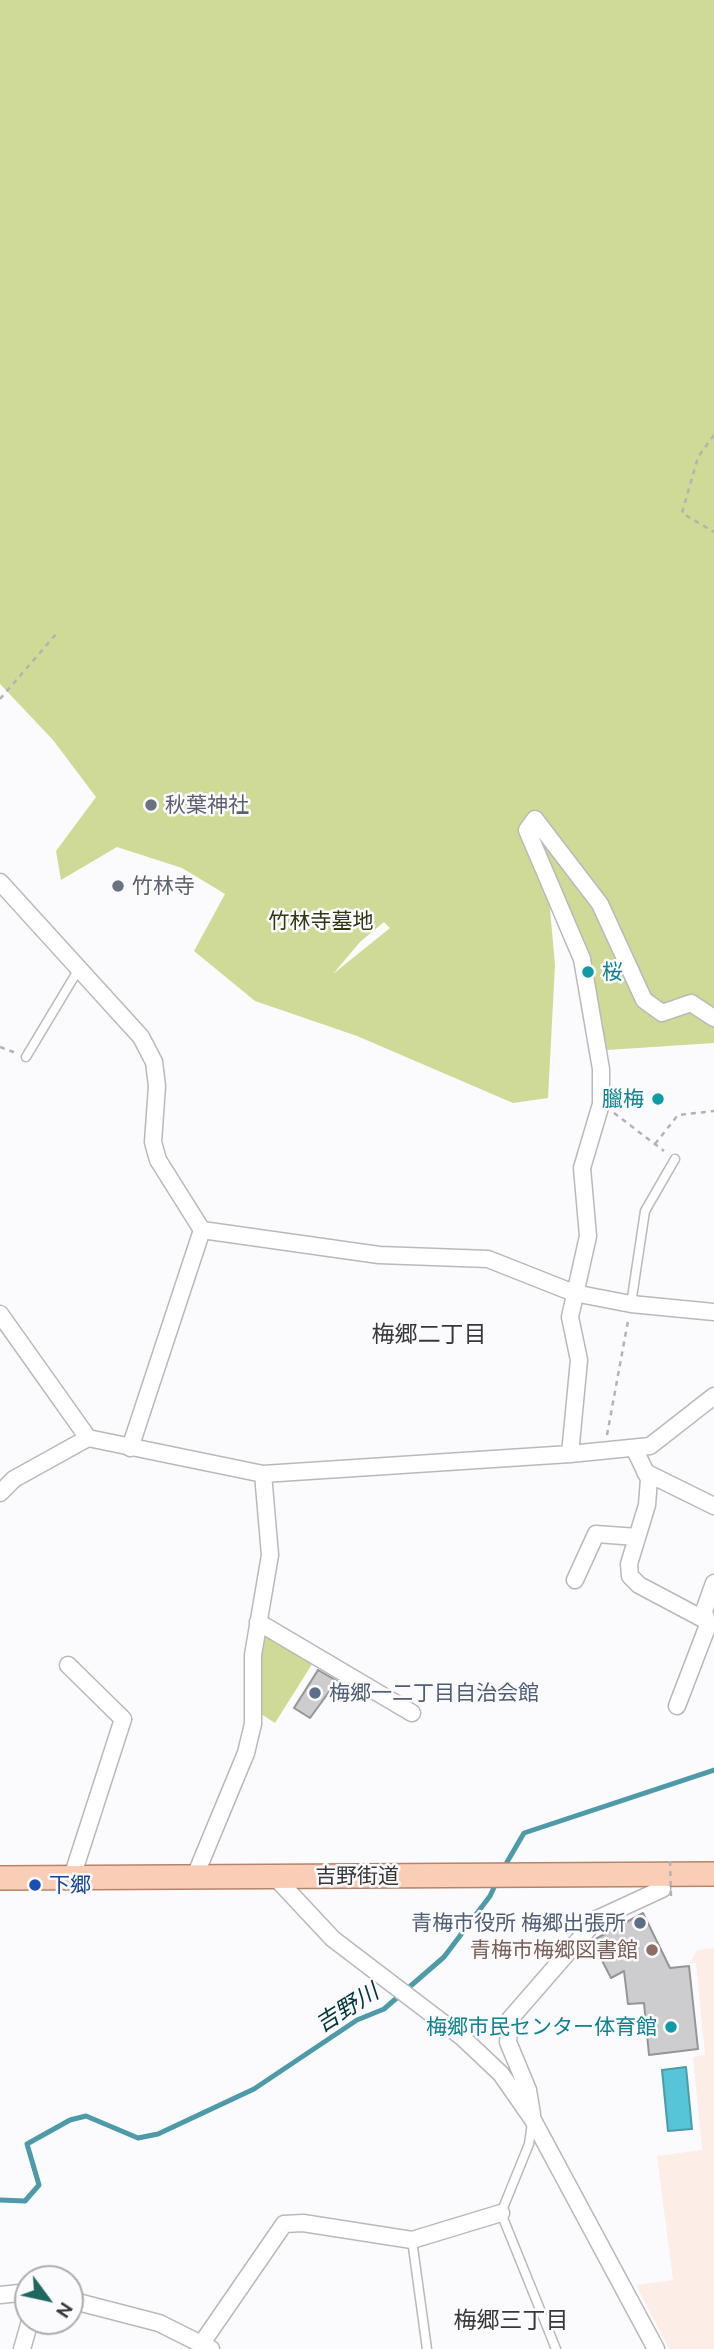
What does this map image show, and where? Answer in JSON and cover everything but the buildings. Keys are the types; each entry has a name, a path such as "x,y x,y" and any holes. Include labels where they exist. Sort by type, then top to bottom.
{"main road":[{"name":"吉野街道","path":"0,1878 508,1875 666,1868 714,1874"}],"street":[{"path":"570,1454 579,1360 570,1317 588,1236 582,1168 601,1104 601,1069 582,959 527,830 534,819 600,904 644,1000 662,1013 691,1003 714,1018"},
{"path":"0,882 141,1037 154,1062 158,1086 153,1142 158,1160 202,1230 379,1255 488,1259 574,1293 631,1304 714,1312"},
{"path":"130,1448 202,1230"},
{"path":"0,1314 88,1438 263,1474 570,1454 650,1446 714,1396"},
{"path":"0,1493 14,1479 88,1438"},
{"path":"634,1448 649,1479 647,1505 629,1564 634,1581 705,1620"},
{"path":"645,1472 714,1506"},
{"path":"195,1876 246,1753 253,1724 253,1655 270,1555 263,1474"},
{"path":"575,1580 596,1534 637,1537"},
{"path":"677,1706 708,1625 704,1611 714,1583"},
{"path":"258,1622 411,1713"},
{"path":"68,1665 123,1719 72,1877"},
{"path":"533,2120 528,2090 508,2042 510,2020 597,1919 662,1889 666,1868"},
{"path":"274,1876 333,1939 463,2038 501,2074 533,2120 656,2349"},
{"path":"84,2304 159,2323 207,2346 284,2224 303,2223 412,2240 501,2213"}],"lane":[{"path":"26,1057 80,967"},
{"path":"631,1304 645,1211 675,1159"},
{"path":"533,2120 529,2144 501,2213 556,2349"},
{"path":"412,2240 427,2349"}],"path":[{"path":"714,435 698,457 682,513 714,532"},
{"path":"0,699 57,633"},
{"path":"0,1047 26,1057"},
{"path":"601,1104 675,1159"},
{"path":"655,1144 678,1115 714,1111"},
{"path":"604,1451 631,1304"},
{"path":"666,1868 671,1897"}],"shaded area":[{"path":"714,1948 714,2349 669,2349 636,2285 673,2280 657,2156 702,2150 693,2057 705,2055 696,1963 690,1963 697,1950"}],"green space":[{"name":"竹林寺墓地","path":"0,0 714,0 714,1043 607,1050 547,876 555,965 548,1098 513,1103 357,1036 255,1001 194,951 225,894 182,868 117,847 61,880 56,851 96,797 53,740 0,684","holes":["384,922 390,928 333,974 360,942"]},
{"path":"268,1633 314,1661 275,1723 261,1714 257,1665 262,1636"}],"water":[{"path":"686,2067 692,2129 668,2131 662,2070"}],"waterway":[{"name":"吉野川","path":"503,1869 524,1833 714,1770"},
{"name":"吉野川","path":"0,2200 25,2201 39,2185 27,2144 70,2120 86,2116 138,2138 158,2134 254,2089 357,2020 384,2009 444,1957 490,1896 497,1881"}],"place":[{"name":"秋葉神社","path":"151,805"},
{"name":"竹林寺","path":"118,886"},
{"name":"桜","path":"588,972"},
{"name":"臘梅","path":"658,1099"},
{"name":"梅郷一二丁目自治会館","path":"315,1693"},
{"name":"下郷","path":"35,1885"},
{"name":"青梅市役所 梅郷出張所","path":"640,1923"},
{"name":"青梅市梅郷図書館","path":"652,1950"},
{"name":"梅郷市民センター体育館","path":"671,2027"}],"district":[{"name":"梅郷二丁目","path":"429,1334"},
{"name":"梅郷三丁目","path":"511,2320"}]}
